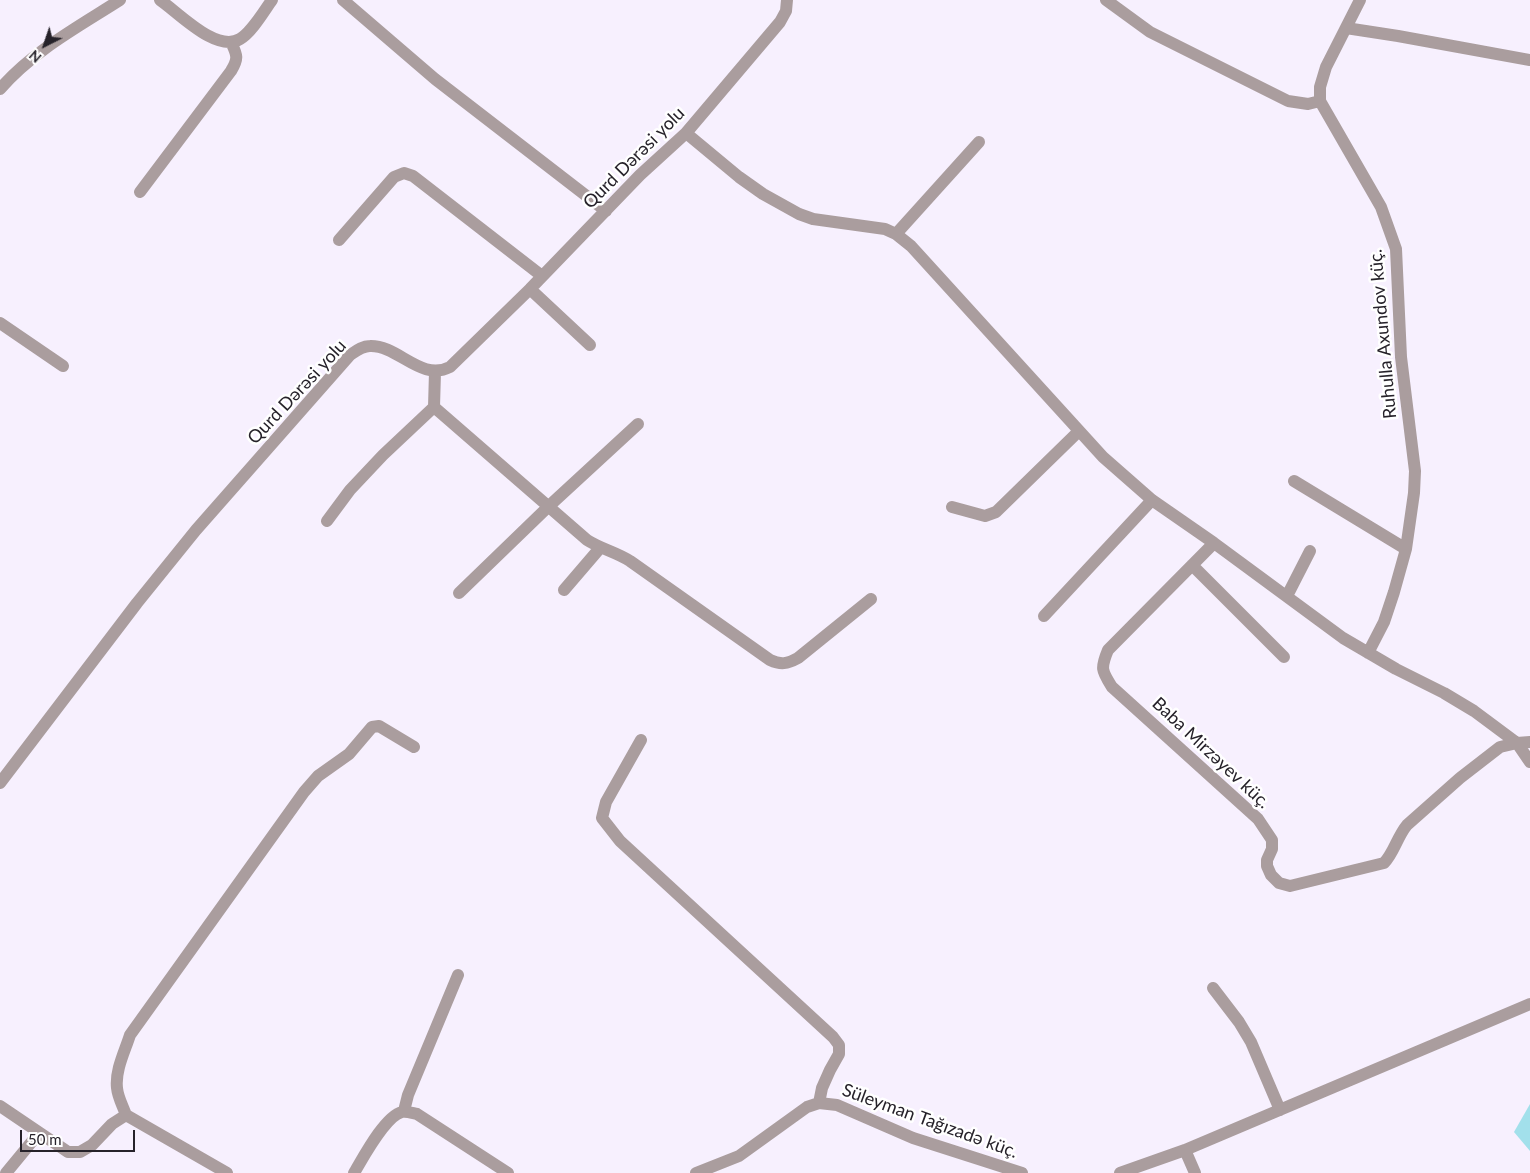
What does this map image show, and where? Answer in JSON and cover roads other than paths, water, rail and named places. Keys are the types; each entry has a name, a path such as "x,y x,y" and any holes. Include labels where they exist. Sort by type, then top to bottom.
{"street":[{"path":"0,89 39,52 120,0"},
{"path":"160,0 206,34 219,40 231,42 240,39 249,31 272,0"},
{"path":"343,0 434,79 606,211"},
{"path":"1106,0 1150,32 1288,101 1308,104 1320,101 1320,87 1326,67 1360,0"},
{"name":"Qurd Dərəsi yolu","path":"0,783 137,603 190,537 350,355 360,348 370,346 382,348 435,372 450,368 530,289 640,175 686,133 771,35 790,1"},
{"path":"1346,28 1530,60"},
{"path":"140,192 232,71 237,55 231,42"},
{"name":"Ruhulla Axundov küç.","path":"1320,101 1381,207 1396,249 1401,357 1415,471 1414,493 1406,549 1394,592 1384,622 1368,653"},
{"path":"686,133 739,177 799,214 813,219 885,229 896,234 911,246 1109,462 1152,500 1343,638 1459,702 1524,742 1530,762"},
{"path":"896,234 979,142"},
{"path":"339,240 394,177 404,173 413,176 542,276"},
{"path":"530,289 590,345"},
{"path":"0,323 63,366"},
{"path":"327,521 350,490 434,407 435,372"},
{"path":"434,407 587,540 630,561 770,660 780,664 789,663 798,658 871,598"},
{"path":"459,594 549,506 638,424"},
{"path":"952,508 985,516 996,512 1080,431"},
{"path":"1294,481 1406,549"},
{"path":"1044,616 1152,500"},
{"name":"Baba Mirzəyev küç.","path":"1214,543 1108,650 1102,663 1103,673 1112,687 1258,819 1272,840 1272,849 1267,860 1267,866 1271,875 1279,883 1290,886 1384,863 1390,858 1401,833 1420,813 1460,778 1500,747 1524,742"},
{"path":"564,590 600,548"},
{"path":"1287,596 1310,551"},
{"path":"1192,565 1284,657"},
{"path":"227,1173 126,1114 117,1088 118,1071 130,1034 304,792 318,776 349,754 372,727 380,726 414,747"},
{"path":"641,740 606,802 602,818 620,841 833,1037 839,1045 839,1054 822,1088 820,1103"},
{"path":"404,1111 408,1094 458,975"},
{"path":"1213,988 1239,1022 1251,1042 1280,1110"},
{"path":"1120,1173 1185,1150 1530,1004"},
{"name":"Süleyman Tağızadə küç.","path":"696,1173 739,1156 807,1107 820,1103 837,1105 913,1138 1022,1173"},
{"path":"0,1106 68,1152 80,1152 92,1145 112,1124 126,1114"},
{"path":"354,1173 381,1130 394,1115 404,1111 417,1114 508,1173"},
{"path":"6,1173 38,1133"},
{"path":"1185,1150 1196,1173"}],"water":[{"path":"1530,1104 1530,1151 1514,1132"}]}
